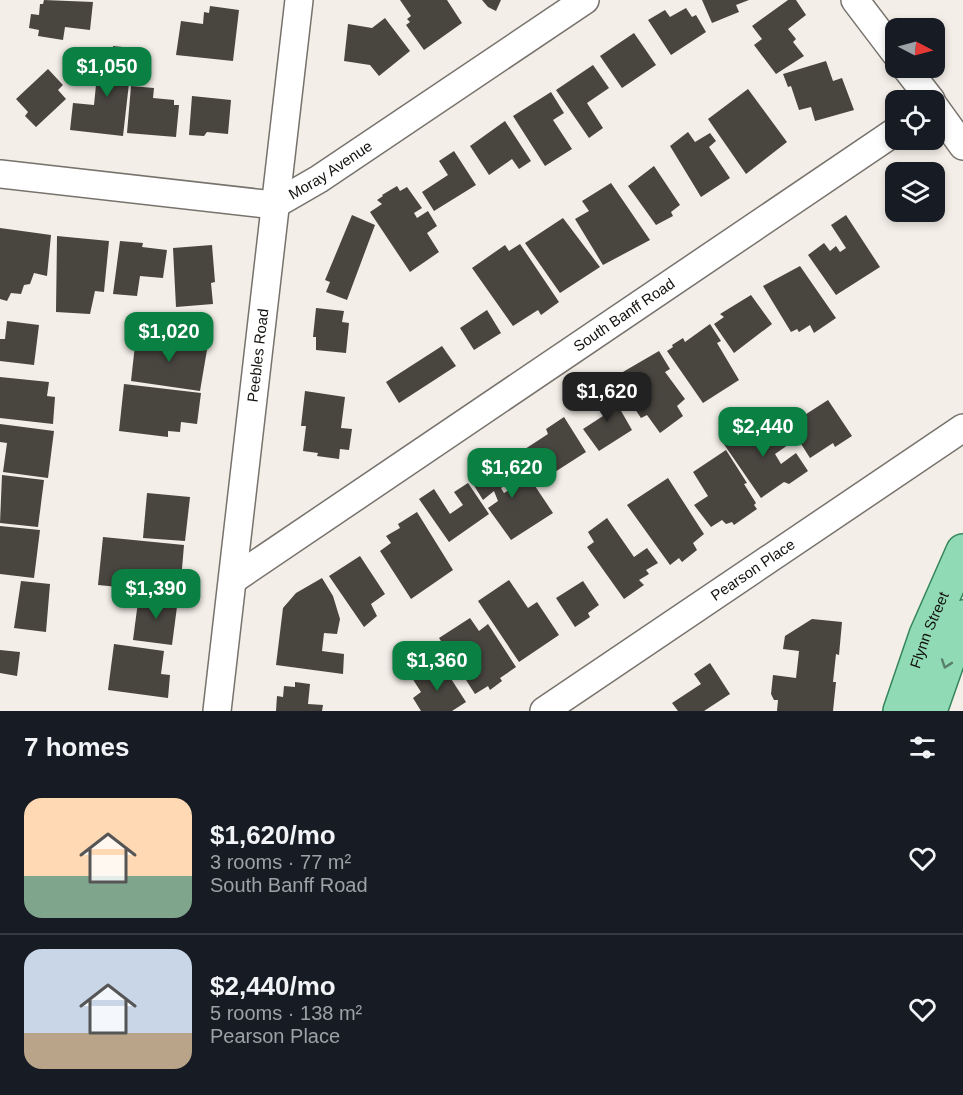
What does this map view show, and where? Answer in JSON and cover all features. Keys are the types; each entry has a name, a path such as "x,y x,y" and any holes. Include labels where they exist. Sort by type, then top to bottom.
{"main road":[{"name":"Flynn Street","path":"900,711 926,635 963,551"},
{"name":"Flynn Street","path":"930,711 963,617"}],"street":[{"name":"Peebles Road","path":"217,711 299,0"},
{"name":"Moray Avenue","path":"0,174 274,205 319,179 584,0"},
{"path":"855,0 885,40"},
{"path":"914,78 923,90"},
{"path":"945,121 963,146"},
{"name":"South Banff Road","path":"234,579 885,137"},
{"name":"Pearson Place","path":"544,711 963,428"}],"building":[{"path":"44,0 93,2 90,30 65,27 63,40 38,36 39,30 29,28 31,14 39,15 40,4 43,4"},
{"path":"400,0 447,0 462,23 424,50 406,25 410,22 407,19 411,16"},
{"path":"482,0 501,0 496,11"},
{"path":"702,0 749,0 736,5 739,12 712,23"},
{"path":"788,0 796,0 806,15 788,29 796,39 793,42 804,56 776,74 754,45 762,39 752,26"},
{"path":"210,6 239,10 233,61 176,55 181,21 203,24 204,12 209,13"},
{"path":"686,8 692,17 696,15 706,32 671,55 648,20 665,10 670,17"},
{"path":"385,18 410,51 379,76 370,65 344,61 348,24 372,28"},
{"path":"634,33 656,65 622,88 600,56"},
{"path":"113,46 133,48 123,136 70,130 73,103 94,105 98,65 111,67"},
{"path":"826,61 833,81 842,78 854,110 815,121 811,107 799,110 791,86 788,87 783,74"},
{"path":"593,65 609,88 587,103 603,128 589,138 556,90"},
{"path":"48,69 63,85 58,90 66,99 36,127 25,116 28,112 16,99"},
{"path":"131,86 154,88 153,98 174,100 174,105 179,105 176,137 127,133"},
{"path":"748,89 787,142 746,174 708,119"},
{"path":"551,92 564,113 553,120 572,149 545,166 513,116"},
{"path":"192,96 231,100 228,134 207,132 204,136 189,135"},
{"path":"505,121 531,161 519,169 512,159 489,175 470,146"},
{"path":"688,132 695,142 710,133 716,141 709,147 730,178 701,197 670,146"},
{"path":"454,151 476,185 434,211 422,192 448,175 439,161"},
{"path":"654,166 680,205 671,212 673,216 656,225 628,186"},
{"path":"611,183 650,240 603,265 575,219 589,211 582,201"},
{"path":"397,186 400,191 407,187 422,208 414,213 417,218 428,211 437,226 427,233 439,252 410,272 370,212 382,204 377,200 382,195"},
{"path":"352,215 375,225 347,300 326,292 330,282 325,280"},
{"path":"846,215 880,267 836,295 808,255 824,243 830,251 836,246 840,252 846,248 831,225"},
{"path":"563,218 600,267 560,293 525,243"},
{"path":"0,228 51,235 47,276 34,273 30,284 24,285 21,294 11,293 7,301 0,299"},
{"path":"57,236 109,241 104,292 95,291 90,314 56,312"},
{"path":"120,241 143,243 142,247 167,250 163,278 140,276 137,296 113,294"},
{"path":"520,244 559,302 541,315 538,310 513,326 472,268 505,245 509,251"},
{"path":"212,245 215,282 211,283 213,304 176,307 173,248"},
{"path":"800,266 836,318 814,333 810,325 799,332 797,329 791,332 763,286"},
{"path":"751,295 772,324 734,353 714,324 724,317 720,314"},
{"path":"316,308 344,311 342,322 349,323 346,353 316,350 316,337 313,337"},
{"path":"487,310 501,333 474,350 460,328"},
{"path":"7,321 39,325 34,365 0,361 0,339 5,339"},
{"path":"710,324 721,341 717,343 739,380 703,403 667,351 683,338 685,342"},
{"path":"136,336 208,344 200,391 131,381"},
{"path":"442,346 456,366 399,403 386,382"},
{"path":"659,351 670,369 665,372 685,399 677,406 683,416 660,433 647,415 641,418 631,403 633,401 616,376"},
{"path":"0,377 49,382 47,396 55,397 53,424 0,418"},
{"path":"124,384 201,393 197,424 181,422 180,432 168,431 168,437 119,431"},
{"path":"609,390 632,430 599,451 583,429 603,416 593,401"},
{"path":"305,391 345,397 341,428 352,429 349,450 340,449 339,459 317,456 318,453 303,451 306,426 301,426"},
{"path":"828,400 852,436 835,447 833,443 810,458 789,425"},
{"path":"564,417 586,452 544,479 525,449 548,434 546,429"},
{"path":"748,421 755,432 760,429 763,433 774,425 788,445 775,454 781,464 796,453 808,471 789,484 784,482 761,498 721,440"},
{"path":"0,424 54,431 48,478 3,472 7,443 0,442"},
{"path":"726,450 747,483 744,484 756,503 754,505 757,509 734,525 732,522 726,524 722,520 711,527 694,505 708,496 693,472"},
{"path":"506,457 517,477 501,488 504,493 529,477 553,513 511,540 488,508 498,501 494,491 483,500 470,479"},
{"path":"2,475 44,480 38,527 0,523"},
{"path":"668,478 704,534 693,543 697,550 682,562 679,558 670,565 627,505"},
{"path":"468,483 489,514 449,542 419,499 434,489 450,514 463,505 454,492"},
{"path":"147,493 190,497 185,541 143,538"},
{"path":"417,512 453,570 411,599 380,551 391,543 386,536 400,528 398,524"},
{"path":"607,518 634,557 647,548 658,563 646,570 649,574 639,580 644,585 624,599 587,547 594,542 588,532"},
{"path":"0,526 40,530 34,578 0,574"},
{"path":"103,537 184,545 180,593 98,585"},
{"path":"360,556 385,594 371,604 377,616 364,627 329,576"},
{"path":"322,578 333,596 340,619 337,634 324,633 322,651 344,654 343,674 276,665 283,608 296,593"},
{"path":"509,580 528,608 537,602 559,635 519,662 478,601"},
{"path":"21,581 50,584 46,632 14,628"},
{"path":"583,581 599,605 588,613 590,617 575,627 556,598"},
{"path":"139,594 178,599 172,645 133,640"},
{"path":"470,618 479,631 488,624 516,667 500,678 502,681 490,690 488,686 475,694 439,638"},
{"path":"812,619 842,622 839,655 836,654 833,682 836,682 833,711 777,711 778,700 774,700 771,694 773,675 796,678 799,651 783,649 785,636"},
{"path":"114,644 164,651 161,674 170,675 168,698 108,690"},
{"path":"0,650 20,652 17,676 0,673"},
{"path":"710,663 730,694 704,711 678,711 672,703 701,684 694,674"},
{"path":"429,665 438,677 446,671 466,702 452,711 421,711 413,698 421,692 412,678"},
{"path":"295,682 310,684 308,704 323,705 322,711 276,711 277,696 283,697 284,686 295,687"}]}
